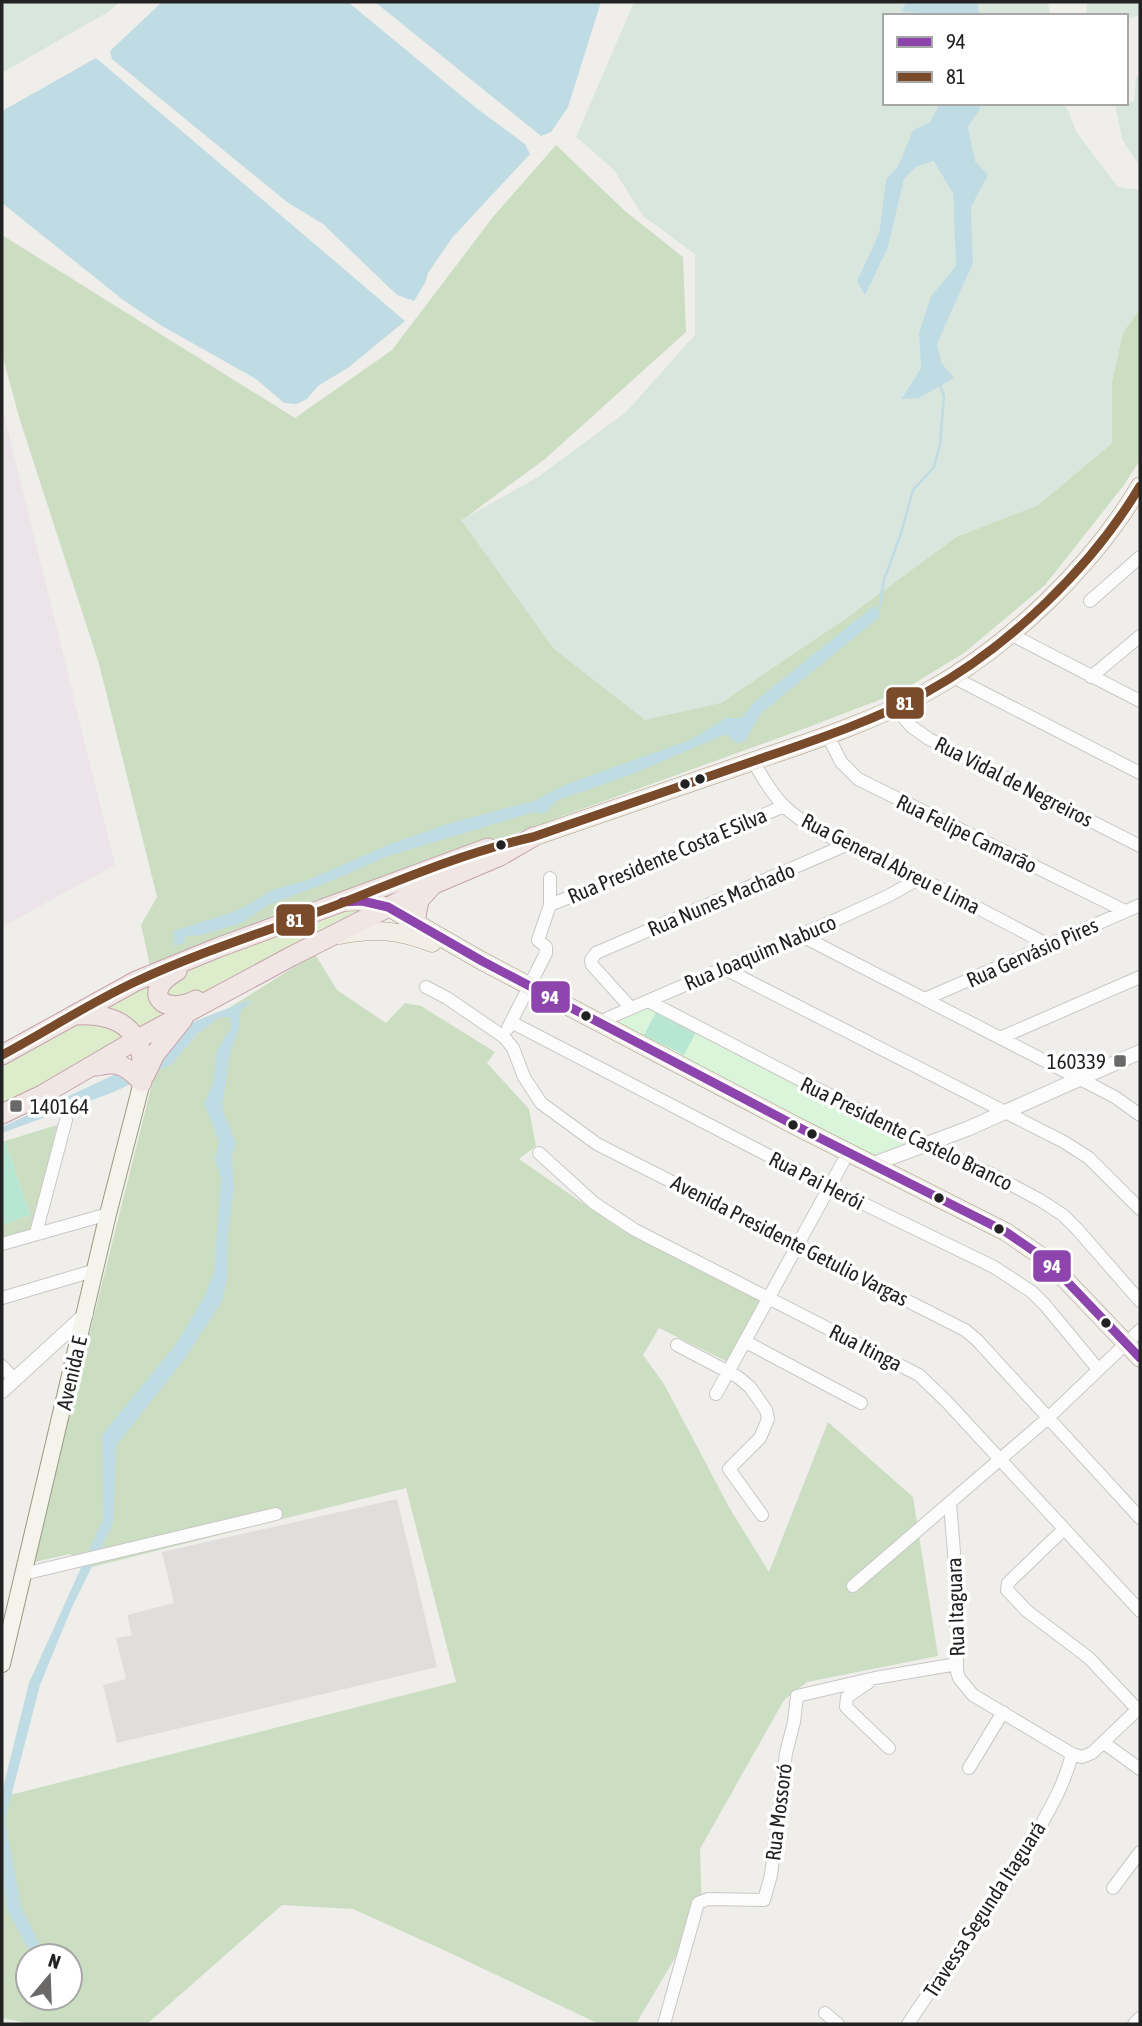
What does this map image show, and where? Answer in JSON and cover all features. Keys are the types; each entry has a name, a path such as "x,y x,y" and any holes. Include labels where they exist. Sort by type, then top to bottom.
{"highway":[{"path":"2,1114 328,937 433,884 500,856 533,837"},
{"path":"2,1055 136,981 400,878 492,846 533,837"},
{"path":"415,922 419,900 433,884"},
{"path":"217,948 169,975 158,987 158,998 170,1005 189,1004 292,956"},
{"path":"86,1069 142,1060 191,1010"},
{"path":"75,1015 106,1016 127,1028 136,1040 142,1060 142,1082"},
{"path":"142,1060 142,1082"},
{"path":"2,1108 22,1104"}],"main road":[{"path":"533,837 828,736 927,692 1010,634 1036,611 1102,540 1140,486"},
{"path":"342,902 362,901 388,907 482,961 871,1165 1006,1232 1056,1270 1134,1337 1140,1358"},
{"path":"328,937 391,930 482,961"},
{"name":"Avenida E","path":"2,1664 108,1214 142,1082"}],"street":[{"path":"1090,601 1140,556"},
{"path":"1010,634 1140,701"},
{"path":"1091,677 1140,636"},
{"path":"951,676 1140,773"},
{"name":"Rua Vidal de Negreiros","path":"895,708 912,727 929,739 1140,846"},
{"name":"Rua Felipe Camarão","path":"828,736 842,762 858,779 1125,911"},
{"name":"Rua General Abreu e Lima","path":"752,761 784,806 806,822 846,845 920,878 1047,944"},
{"name":"Rua Presidente Costa E Silva","path":"550,905 784,806"},
{"name":"Rua Nunes Machado","path":"630,1007 592,965 591,960 596,953 846,845"},
{"path":"504,1037 547,951 538,940 550,905 550,878"},
{"name":"Rua Joaquim Nabuco","path":"599,1022 888,896 920,878"},
{"name":"Rua Gervásio Pires","path":"925,999 1140,905"},
{"path":"800,935 1115,1097 1140,1115"},
{"path":"723,968 1064,1142 1089,1158 1140,1209"},
{"path":"1000,1038 1140,977"},
{"name":"Avenida Presidente Getulio Vargas","path":"426,987 504,1037 513,1048 524,1077 541,1103 597,1144 965,1331 977,1340 1140,1518"},
{"name":"Rua Presidente Castelo Branco","path":"648,1001 926,1145 991,1174 1040,1200 1063,1215 1140,1301"},
{"name":"Rua Pai Herói","path":"511,1022 831,1188 1014,1279 1045,1305 1098,1369"},
{"path":"871,1165 926,1145 1140,1052"},
{"path":"36,1233 66,1120"},
{"name":"Rua Itinga","path":"539,1153 594,1203 635,1230 919,1375 1140,1611"},
{"path":"716,1394 771,1298 848,1153"},
{"path":"2,1244 108,1214"},
{"path":"2,1298 96,1270"},
{"path":"2,1391 86,1314"},
{"path":"853,1586 1048,1418 1134,1337"},
{"path":"746,1342 862,1403"},
{"path":"677,1345 729,1371 750,1387 768,1415 767,1423 755,1446 729,1469 762,1515"},
{"path":"2,1366 15,1379"},
{"name":"Rua Itaguara","path":"950,1503 956,1577 959,1678 973,1695 1072,1754"},
{"path":"23,1574 276,1514"},
{"path":"1063,1530 1006,1588 1011,1597 1027,1611 1089,1658 1139,1708 1092,1753 1082,1757 1072,1754"},
{"name":"Rua Mossoró","path":"664,2024 698,1903 708,1899 764,1900 771,1875 786,1753 799,1695 957,1664"},
{"path":"875,1678 847,1697 846,1707 889,1748"},
{"path":"969,1768 1003,1712"},
{"path":"1104,1743 1140,1769"},
{"name":"Travessa Segunda Itaguará","path":"908,2024 1023,1857 1063,1784 1072,1754"},
{"path":"1113,1888 1140,1852"},
{"path":"825,2013 838,2024"},
{"path":"1134,2024 1140,2018"}],"shaded area":[{"path":"2,2 120,2 108,12 2,73"},
{"path":"634,2 906,2 901,10 918,14 883,14 883,105 939,105 930,122 913,130 898,166 886,179 879,233 857,281 888,247 904,179 916,167 932,161 953,192 956,266 931,296 919,333 921,368 901,398 942,364 937,344 973,263 971,207 987,175 975,161 968,127 980,105 1066,105 1077,133 1118,187 1140,190 1140,309 1123,332 1112,381 1112,443 1038,505 956,537 844,620 721,703 645,720 554,649 461,520 538,477 626,412 695,335 695,254 643,216 614,170 576,137"},
{"path":"978,2 1048,2 1050,14 979,14"},
{"path":"1088,2 1140,2 1140,18 1137,16 1128,18 1128,14 1085,14"},
{"path":"1140,76 1140,167 1122,139 1115,105 1128,105 1128,102 1134,101 1136,77"},
{"path":"2,406 115,865 2,927"},
{"path":"397,1499 437,1667 117,1743 103,1685 126,1679 116,1638 132,1635 127,1615 174,1603 162,1552"}],"green space":[{"path":"556,145 625,211 683,257 686,332 545,459 461,521 843,620 956,537 1038,505 1112,443 1112,381 1123,332 1140,309 1140,460 1124,485 1045,585 964,653 900,692 150,966 141,925 157,897 99,664 19,417 2,354 2,235 295,418 392,350 493,217"},
{"path":"337,907 381,907 192,998 164,1001 162,985 184,970"},
{"path":"315,954 337,990 386,1023 405,1003 421,1006 495,1052 487,1063 529,1109 536,1146 519,1159 620,1229 762,1300 728,1362 659,1328 643,1355 664,1384 729,1507 769,1572 828,1422 913,1497 938,1656 807,1682 784,1700 700,1849 702,1912 636,2024 599,2024 353,1909 282,1905 147,2024 32,2024 2,2018 2,1797 456,1682 406,1488 92,1567 70,1554 35,1562 155,1072 172,1064 197,1034 232,1006"},
{"path":"159,976 149,990 188,1007 138,1032 97,1008"},
{"path":"648,1003 920,1144 871,1165 599,1022"},
{"path":"656,1012 696,1032 684,1055 644,1035"},
{"path":"90,1018 131,1037 20,1099 2,1103 2,1062"},
{"path":"57,1125 33,1229 2,1239 2,1225 30,1215 5,1141"},
{"path":"5,1141 30,1215 2,1225 2,1142"}],"water":[{"path":"162,2 348,2 475,107 525,144 530,154 452,238 428,273 414,301 397,295 323,224 287,202 112,59 110,51"},
{"path":"375,2 601,2 568,107 551,132 541,136"},
{"path":"906,2 978,2 979,14 918,14 901,11"},
{"path":"96,58 405,321 349,367 318,386 307,399 297,404 284,403 256,379 162,326 122,299 2,203 2,111"},
{"path":"939,105 980,105 968,127 975,161 988,175 971,207 973,263 937,344 942,364 954,378 919,398 901,399 921,368 919,333 931,296 956,266 953,193 933,161 916,167 904,179 888,247 865,295 857,281 879,233 886,179 898,166 913,130 930,122"},
{"path":"874,606 881,616 760,714 746,740 737,744 726,734 630,775 558,800 544,814 534,812 388,856 268,905 242,923 201,935 186,936 184,943 174,946 173,931 230,913 272,890 308,880 388,845 447,824 534,801 567,784 690,740 726,718 742,718 753,703"},
{"path":"246,1001 253,1001 242,1009 239,1017 240,1025 230,1054 222,1108 236,1143 232,1155 234,1189 223,1300 183,1361 116,1446 113,1524 72,1607 40,1685 5,1820 21,1906 38,1942 24,1942 7,1910 2,1871 2,1792 29,1683 103,1519 102,1435 176,1344 204,1297 214,1271 221,1180 215,1159 219,1141 204,1104 213,1083 217,1050 231,1028 230,1017 220,1017 197,1034 172,1064 114,1092 2,1133 2,1127 161,1053 193,1022"}],"waterway":[{"path":"876,612 879,610 884,580 913,490 934,467 940,444 944,396 939,383"}],"transit line":[{"name":"81","path":"2,1055 120,989 188,959 460,858 533,837 816,740 904,704 987,653 1046,603 1098,546 1140,486"},
{"name":"94","path":"342,902 362,901 388,907 482,961 796,1126 1006,1232 1056,1270 1140,1358"}],"place":[{"name":"160339","path":"1120,1061"},
{"name":"140164","path":"16,1106"}]}
